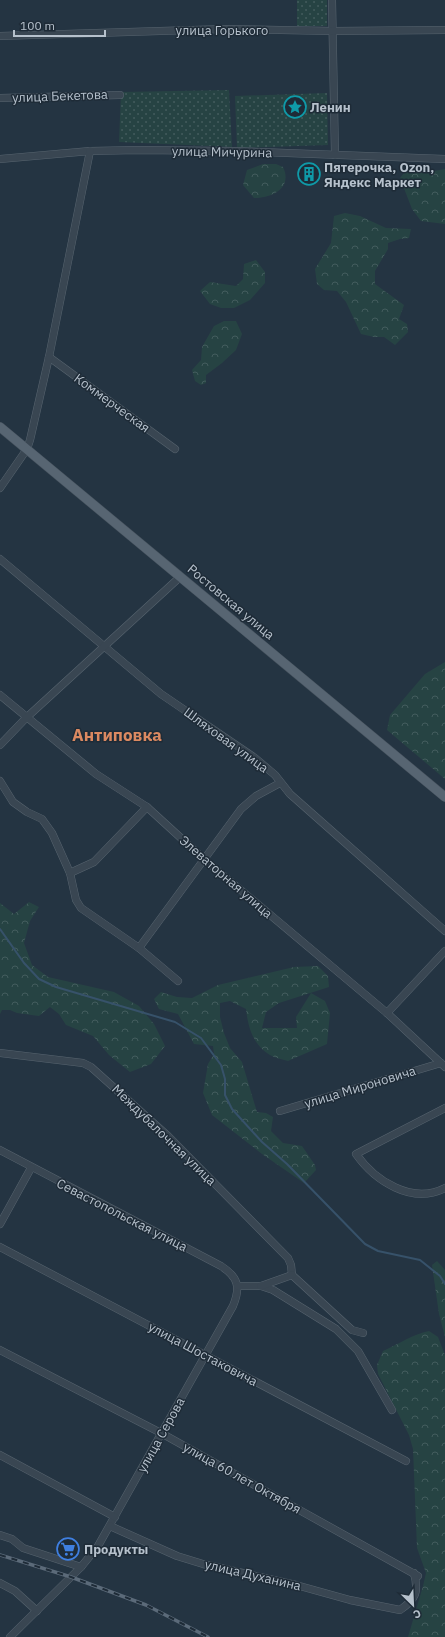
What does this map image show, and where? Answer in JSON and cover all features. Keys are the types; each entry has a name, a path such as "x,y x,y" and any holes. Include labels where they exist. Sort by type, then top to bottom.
{"main road":[{"name":"Ростовская улица","path":"0,427 445,797"}],"street":[{"path":"332,0 335,155"},
{"name":"улица Горького","path":"0,36 224,29 333,31 445,30"},
{"name":"улица Бекетова","path":"0,98 120,95"},
{"name":"улица Мичурина","path":"0,159 138,150 234,151 445,159"},
{"path":"0,488 27,449 49,357 90,152"},
{"name":"Коммерческая","path":"49,357 175,449"},
{"name":"Шляховая улица","path":"0,559 105,645 161,694 255,758 268,769 290,794 445,931"},
{"path":"0,745 26,718 180,576"},
{"name":"Элеваторная улица","path":"0,695 26,718 96,774 147,807 205,860 387,1013 443,1065"},
{"path":"0,781 13,802 27,812 42,818 52,833 70,873 76,900 81,908 139,948 178,981"},
{"path":"139,948 241,809 256,796 280,783"},
{"path":"70,873 94,862 147,807"},
{"path":"387,1013 445,951"},
{"name":"Междубалочная улица","path":"0,1053 83,1063 92,1067 168,1136 288,1258 292,1265 292,1275"},
{"name":"улица Мироновича","path":"280,1111 443,1065"},
{"path":"445,1108 356,1154 372,1173 392,1186 404,1191 427,1194 435,1193 445,1188"},
{"name":"Севастопольская улица","path":"0,1150 221,1266 233,1276 238,1286"},
{"path":"0,1224 32,1168"},
{"name":"улица Шостаковича","path":"0,1247 406,1461"},
{"path":"260,1286 292,1275 352,1330 363,1333"},
{"path":"238,1286 260,1286 273,1290 336,1329 358,1351 392,1410"},
{"name":"улица Серова","path":"10,1637 81,1567 98,1546 233,1306 238,1286"},
{"name":"улица 60 лет Октября","path":"0,1350 161,1433 416,1574 416,1594 413,1600 400,1610"},
{"path":"0,1455 115,1517"},
{"name":"улица Духанина","path":"110,1526 177,1556 196,1562 296,1585 350,1600 400,1610"},
{"path":"0,1535 12,1539 23,1548 81,1567"},
{"path":"0,1583 15,1591 37,1611"}],"green space":[{"path":"297,0 327,0 327,26 297,26"},
{"path":"229,90 232,147 119,142 121,92"},
{"path":"327,93 328,145 237,148 235,96"},
{"path":"263,164 276,164 283,167 285,181 283,186 274,194 261,198 254,198 243,185 247,170"},
{"path":"408,168 434,171 445,169 445,224 421,221 412,209 400,178"},
{"path":"345,213 360,216 386,228 411,229 409,238 388,243 388,249 375,271 375,284 404,305 399,319 407,324 408,332 395,345 384,337 374,337 361,334 346,302 337,291 324,290 317,284 315,269 331,243 334,216"},
{"path":"256,260 265,272 265,283 250,300 234,308 221,308 210,304 200,291 210,282 236,286 243,279 244,264"},
{"path":"224,321 236,321 242,334 236,350 206,375 206,383 201,385 195,381 192,370 201,360 202,347 214,326"},
{"path":"445,662 445,779 387,730 390,715 425,674"},
{"path":"29,902 39,907 30,921 24,943 32,965 48,977 114,992 139,1006 154,1024 165,1046 151,1064 130,1072 109,1055 93,1036 66,1025 59,1014 50,1007 39,1016 17,1013 10,1010 2,1010 0,1014 0,903 14,914"},
{"path":"318,966 328,976 329,987 279,1003 266,1012 262,1028 297,1028 296,1017 311,993 325,1001 330,1013 327,1044 288,1061 272,1056 259,1046 252,1035 246,1009 230,1001 220,1003 220,1017 224,1033 230,1048 242,1062 257,1112 266,1113 273,1117 271,1131 283,1143 302,1146 315,1165 316,1170 304,1183 262,1154 212,1115 203,1093 208,1064 214,1054 213,1046 194,1044 178,1014 159,1009 154,999 161,992 177,997 192,998 218,985 294,967"},
{"path":"437,1261 445,1270 445,1337 439,1314 432,1265"},
{"path":"429,1331 438,1337 445,1355 445,1637 408,1637 426,1573 417,1548 413,1449 409,1435 378,1374 377,1365 383,1351 423,1332"}],"waterway":[{"path":"0,929 24,963 39,979 56,987 175,1022 201,1038 221,1065 225,1079 225,1095 232,1109 262,1142 287,1164 365,1244 378,1251 420,1260 440,1276 445,1284"}],"railway":[{"path":"0,1555 71,1577 146,1605 208,1637"}],"place":[{"name":"Ленин","path":"295,107"},
{"name":"Пятерочка, Ozon, Яндекс Маркет","path":"309,174"},
{"name":"Продукты","path":"68,1549"}],"district":[{"name":"Антиповка","path":"117,735"}]}
